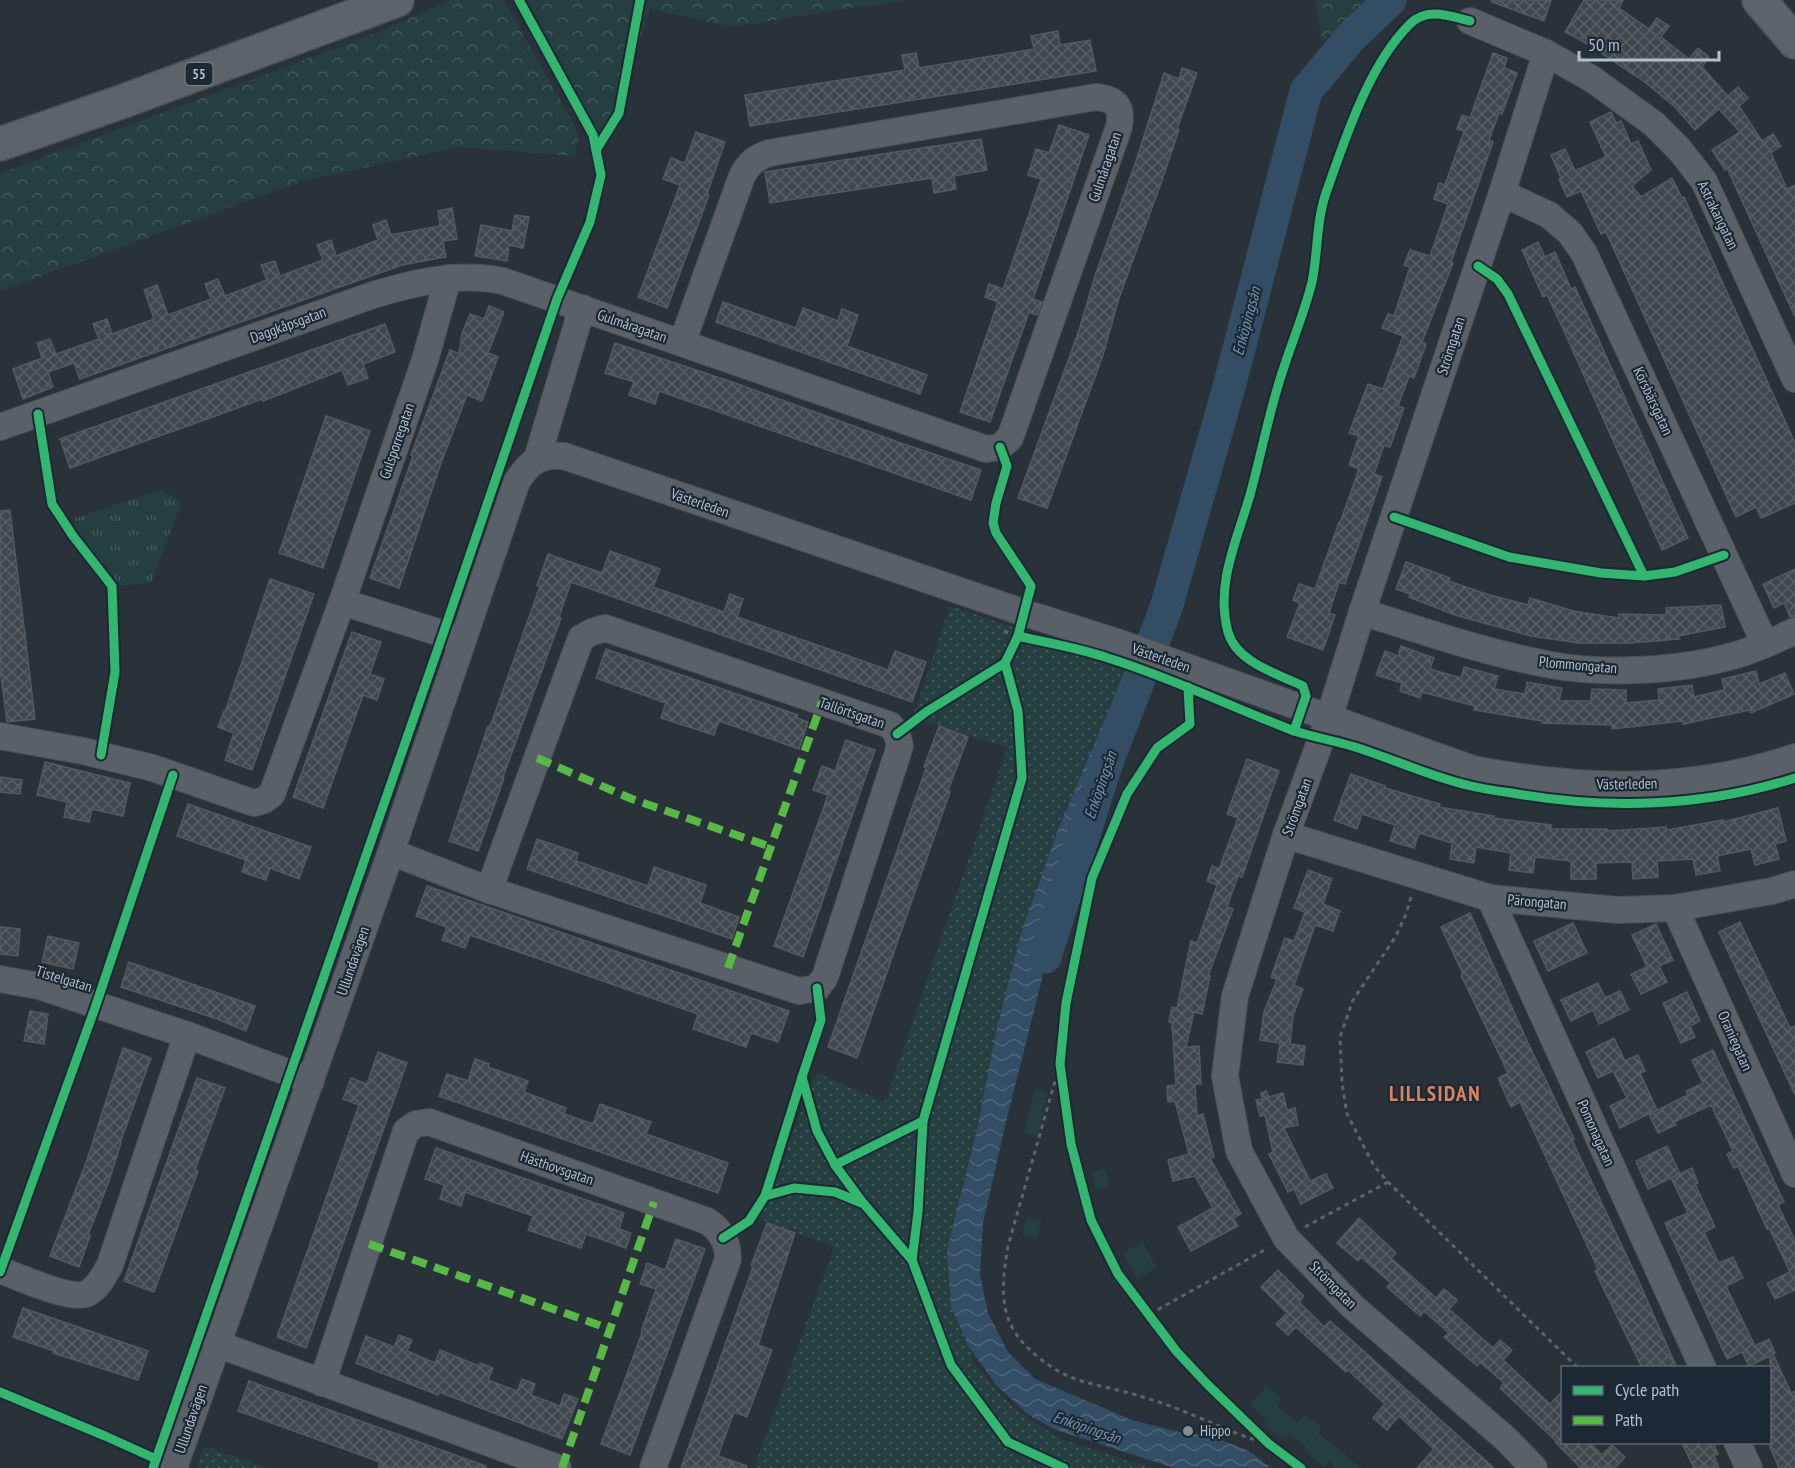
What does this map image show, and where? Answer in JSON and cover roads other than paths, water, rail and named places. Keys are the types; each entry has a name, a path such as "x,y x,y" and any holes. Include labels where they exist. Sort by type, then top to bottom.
{"main road":[{"name":"55","path":"0,144 398,0"},
{"path":"1759,0 1795,42"}],"street":[{"name":"Astrakangatan","path":"1470,21 1546,53 1592,79 1654,124 1679,149 1698,173 1708,191 1795,379"},
{"name":"Strömgatan","path":"1534,1468 1506,1438 1352,1306 1286,1238 1239,1151 1225,1076 1235,996 1286,835 1329,718 1546,53"},
{"name":"Gulmåragatan","path":"582,308 682,343 986,449 1000,447 1010,438 1119,127 1121,115 1117,106 1110,99 1096,97 769,153 757,157 748,164 742,176 682,343"},
{"name":"Körsbärsgatan","path":"1502,193 1549,215 1570,233 1584,253 1765,644"},
{"name":"Daggkåpsgatan","path":"0,427 373,295 424,281 484,277 503,281 582,308"},
{"name":"Gulsporregatan","path":"0,736 83,751 153,768 254,803 272,794 342,602 425,360 448,278"},
{"path":"537,459 582,308"},
{"name":"Västerleden","path":"537,459 551,455 564,456 1019,631 1118,642 1473,769 1524,779 1568,784 1660,784 1741,772 1795,757"},
{"name":"Ullundavägen","path":"174,1468 391,852 517,481 526,467 537,459"},
{"path":"342,602 463,640"},
{"name":"Plommongatan","path":"1362,612 1491,652 1553,665 1607,670 1654,669 1697,664 1735,655 1795,631"},
{"name":"Tallörtsgatan","path":"391,852 489,890 799,991 818,988 825,976 900,746 897,734 890,725 605,628 592,632 581,638 489,890"},
{"name":"Pärongatan","path":"1286,835 1490,898 1618,910 1675,908 1772,891 1795,884"},
{"name":"Pomonagatan","path":"1490,898 1702,1366"},
{"name":"Oraniegatan","path":"1675,908 1795,1174"},
{"name":"Tistelgatan","path":"0,979 39,986 187,1035 311,1081"},
{"path":"0,1270 74,1296 88,1293 97,1286 110,1264 187,1035"},
{"name":"Hästhovsgatan","path":"322,1383 406,1131 416,1124 429,1122 707,1221 717,1227 728,1248 728,1259 653,1468"},
{"path":"217,1344 558,1468"},
{"path":"1737,1444 1749,1468"}],"water":[{"path":"1124,674 1143,679 1079,832 983,1223 980,1275 988,1313 1008,1352 1035,1379 1132,1420 1179,1432 1214,1437 1249,1451 1271,1468 1174,1468 1054,1429 1029,1415 997,1386 969,1347 951,1306 947,1250 978,1124 996,1032 1021,933 1058,830"}],"waterway":[{"name":"Enköpingsån","path":"1045,957 1105,768 1166,608 1229,387 1306,91 1351,37 1390,0"}],"place":[{"name":"Hippo","path":"1188,1431"}],"district":[{"name":"LILLSIDAN","path":"1435,1094"}]}
